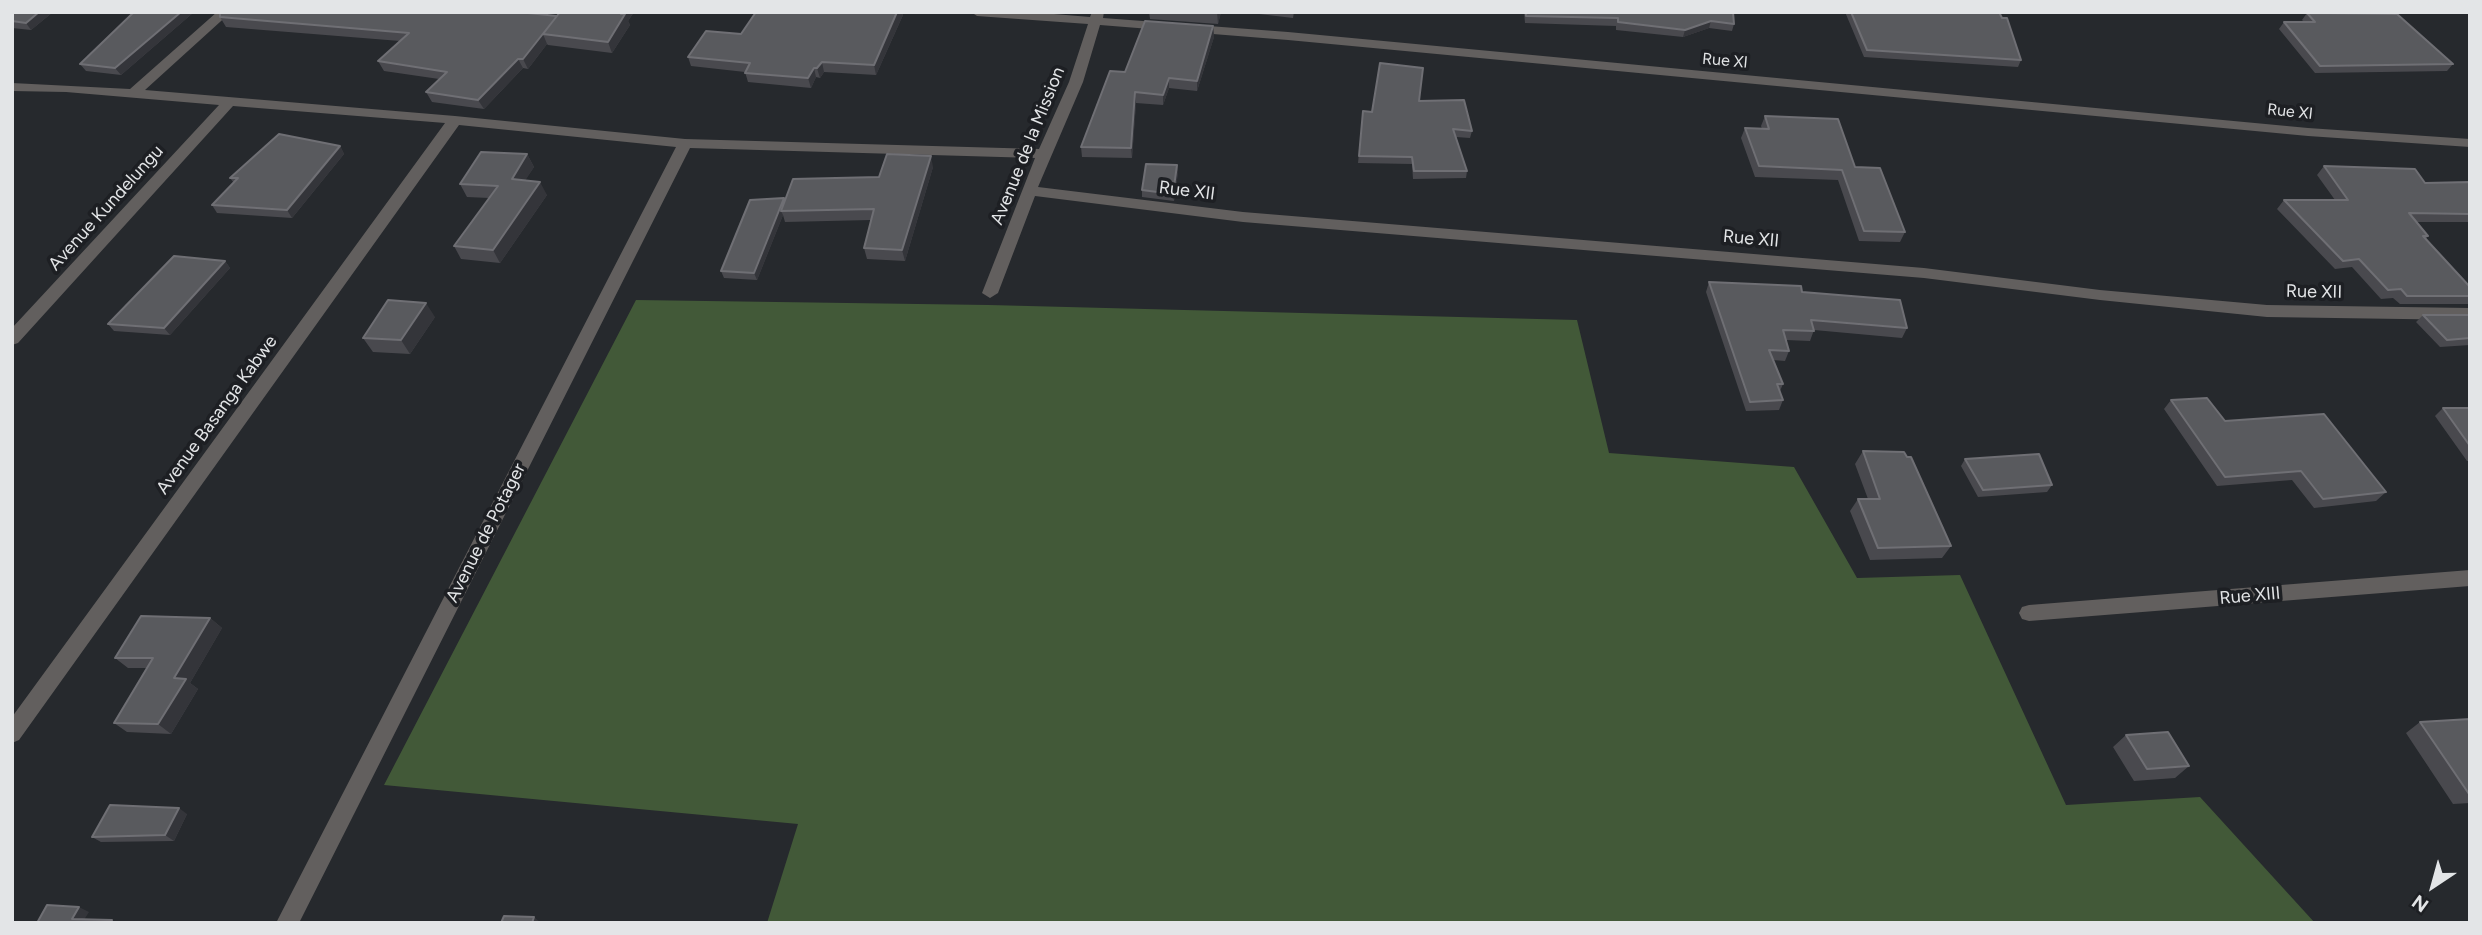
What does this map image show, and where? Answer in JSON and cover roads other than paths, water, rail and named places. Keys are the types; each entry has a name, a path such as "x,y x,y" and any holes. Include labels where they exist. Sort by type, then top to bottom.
{"street":[{"path":"133,94 225,12"},
{"name":"Rue XI","path":"977,12 1096,17 2308,132 2470,143"},
{"name":"Avenue de la Mission","path":"990,293 1044,154 1076,82 1096,17"},
{"path":"12,87 455,120 685,142 850,150 1044,154"},
{"name":"Avenue Kundelungu","path":"12,339 229,102"},
{"name":"Avenue Basanga Kabwe","path":"12,734 455,120"},
{"name":"Avenue de Potager","path":"287,923 685,142"},
{"name":"Rue XII","path":"1030,191 1243,217 1924,273 2100,295 2267,311 2470,314"},
{"name":"Rue XIII","path":"2029,613 2470,578"}]}
